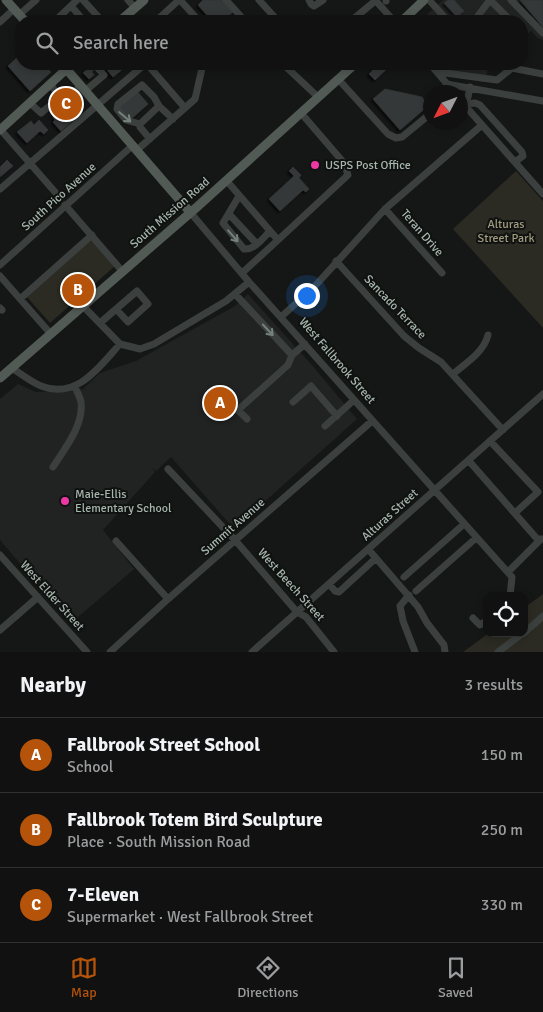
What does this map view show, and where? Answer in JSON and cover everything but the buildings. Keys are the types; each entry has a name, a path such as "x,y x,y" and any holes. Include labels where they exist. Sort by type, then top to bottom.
{"main road":[{"path":"6,0 19,15"},
{"path":"127,15 144,0"},
{"path":"408,15 424,0"},
{"path":"0,130 51,85 64,70"},
{"name":"West Fallbrook Street","path":"70,70 98,106 190,212"},
{"name":"South Mission Road","path":"0,378 82,305 123,272 348,70"}],"street":[{"path":"19,15 36,0"},
{"path":"61,15 77,0"},
{"path":"83,0 97,15"},
{"path":"128,0 135,8"},
{"path":"163,15 180,0 193,15"},
{"path":"226,0 240,15"},
{"path":"259,0 273,15"},
{"path":"309,0 314,6 323,0"},
{"path":"429,0 443,15"},
{"path":"479,15 490,0 505,15"},
{"path":"512,0 526,15"},
{"path":"360,15 381,1 390,15"},
{"path":"71,6 79,15"},
{"path":"0,22 15,16"},
{"path":"528,17 543,33"},
{"path":"30,103 41,113 61,98 69,96 104,75 99,70"},
{"path":"0,189 139,70"},
{"path":"151,70 185,108"},
{"name":"South Pico Avenue","path":"0,265 65,205 135,148 150,139 195,99 202,70"},
{"path":"289,70 318,98"},
{"path":"438,72 496,80 509,70"},
{"path":"522,70 543,74"},
{"path":"438,72 446,84 543,100"},
{"path":"338,79 388,134 396,138 402,137 423,120"},
{"path":"51,85 61,98"},
{"path":"140,124 126,120 116,107 142,85 154,97 159,106 173,119"},
{"path":"468,97 470,87"},
{"path":"468,102 480,105 522,152 523,156 515,162"},
{"path":"140,124 159,106"},
{"path":"468,109 543,194"},
{"path":"242,273 348,175 344,163 301,112"},
{"path":"140,124 140,127 150,139"},
{"path":"281,317 315,286 385,209 482,124"},
{"path":"0,130 55,192"},
{"path":"226,180 278,240"},
{"path":"239,196 223,223 244,249 250,249 270,231"},
{"path":"65,205 123,272"},
{"name":"Teran Drive","path":"385,209 442,273"},
{"name":"West Fallbrook Street","path":"190,212 249,282 510,574"},
{"path":"229,214 257,244"},
{"path":"20,299 92,235"},
{"name":"Sancado Terrace","path":"336,262 404,336 441,362 453,374 503,430"},
{"path":"0,276 50,333"},
{"path":"82,305 120,344 140,349 154,344 226,301 249,282"},
{"path":"100,323 116,309 137,291 148,304 128,322 116,309"},
{"path":"235,294 292,355"},
{"path":"453,374 482,349 488,335"},
{"path":"12,368 41,387 57,389 75,387 91,376 120,344"},
{"path":"246,420 238,410 288,365 292,355 305,344"},
{"path":"293,402 311,386 337,416"},
{"path":"53,467 66,447 81,415 81,400 75,387"},
{"name":"Alturas Street","path":"252,652 503,430 542,398"},
{"path":"325,426 354,400"},
{"name":"Summit Avenue","path":"110,652 372,421"},
{"path":"490,442 538,492 516,513"},
{"path":"469,461 541,539 510,574 510,592"},
{"name":"West Beech Street","path":"168,469 235,540 297,612 306,617 334,652"},
{"path":"404,577 464,524"},
{"path":"415,652 403,621 400,606 412,593 476,538"},
{"path":"116,541 168,599"},
{"path":"369,550 412,593 444,645 445,652"},
{"name":"West Elder Street","path":"0,555 87,652"},
{"path":"329,584 335,592 339,592 376,558"},
{"path":"0,630 38,597"},
{"path":"528,629 543,616"},
{"path":"473,618 480,625 483,623"},
{"path":"498,652 519,637"}],"shaded area":[{"path":"443,0 543,0 543,40 531,31 528,34 528,15 427,15"},
{"path":"445,70 488,70 485,82 450,76"},
{"path":"248,294 357,419 234,529 171,457 156,471 152,467 155,472 103,530 134,569 71,623 0,540 0,399 18,384 36,392 84,389 86,391 84,388 100,373 136,361 235,306"}],"green space":[{"name":"Alturas Street Park","path":"516,171 543,201 543,328 453,229"},
{"path":"90,239 115,266 50,323 26,296"},
{"path":"543,594 543,652 463,652 484,637 528,637 528,605"}],"place":[{"name":"7-Eleven","path":"66,104"},
{"name":"USPS Post Office","path":"315,165"},
{"name":"Fallbrook Totem Bird Sculpture","path":"78,290"},
{"name":"Fallbrook Street School","path":"220,403"},
{"name":"Maie-Ellis Elementary School","path":"65,501"}]}
